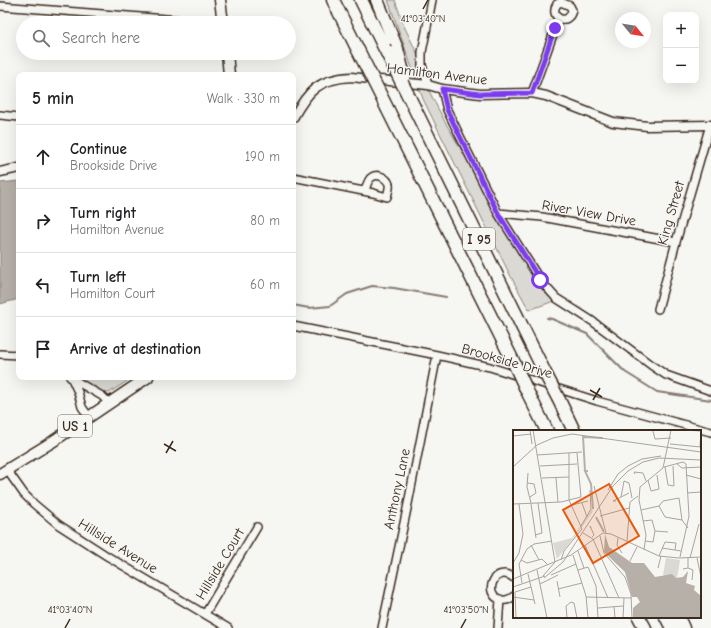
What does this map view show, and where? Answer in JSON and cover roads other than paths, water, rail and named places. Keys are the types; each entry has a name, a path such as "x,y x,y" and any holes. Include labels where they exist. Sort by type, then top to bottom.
{"highway":[{"name":"I 95","path":"334,0 546,430"},
{"name":"I 95","path":"361,0 574,430"},
{"path":"377,0 397,49 407,93"},
{"path":"640,618 645,628"},
{"path":"667,618 672,628"},
{"path":"678,618 683,628"}],"main road":[{"path":"220,0 222,16"},
{"path":"228,60 230,72"},
{"name":"US 1","path":"4,472 144,380"}],"street":[{"path":"428,85 422,65 422,52 432,0"},
{"path":"0,6 128,16"},
{"path":"532,93 559,18"},
{"name":"Hamilton Avenue","path":"296,113 310,92 318,86 327,81 351,76 428,85 442,89 480,94 532,93 546,96 613,122 647,126 710,125"},
{"path":"442,89 447,110 498,213 540,280 556,298 592,321 666,375 711,391"},
{"path":"0,115 16,117"},
{"name":"King Street","path":"658,309 710,125"},
{"path":"0,172 16,169"},
{"path":"296,178 364,191"},
{"name":"River View Drive","path":"498,213 542,217 676,242"},
{"name":"Brookside Drive","path":"296,327 490,367 597,401 711,432"},
{"path":"0,354 16,355"},
{"name":"Anthony Lane","path":"382,628 437,355"},
{"path":"72,380 78,392 82,408 88,417"},
{"path":"74,380 102,396 109,403"},
{"name":"Hillside Avenue","path":"4,472 34,504 59,525 107,556 228,628"},
{"name":"Hillside Court","path":"205,614 257,527"},
{"path":"513,577 509,574 500,574 493,580 492,585 493,594 496,597 509,600 513,597"},
{"path":"498,628 500,599"}],"waterway":[{"path":"296,306 309,308 330,306 347,294 372,286 394,288 446,297"},
{"path":"547,318 587,334 625,372 657,392 711,400"}]}
